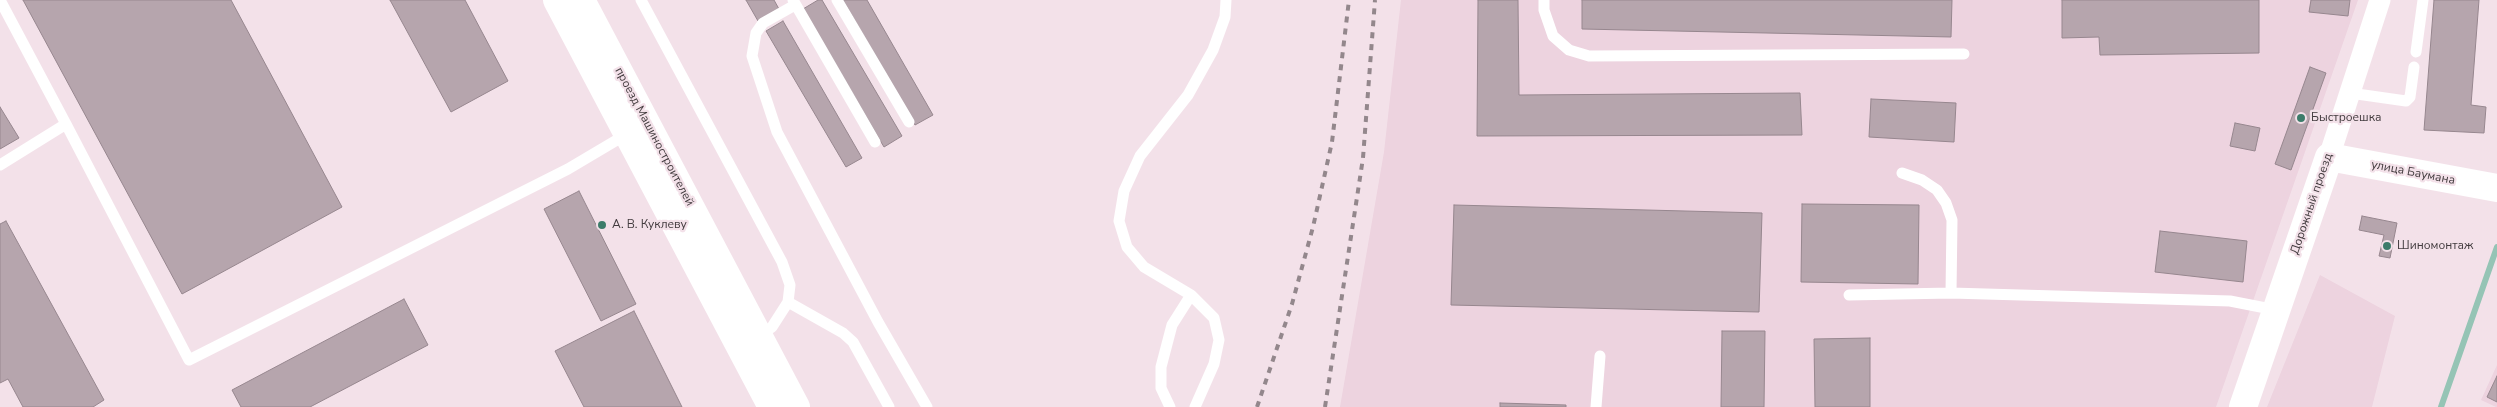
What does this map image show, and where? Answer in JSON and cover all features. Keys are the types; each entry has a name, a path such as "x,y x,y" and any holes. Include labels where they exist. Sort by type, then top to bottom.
{"main road":[{"name":"проезд Машиностроителей","path":"556,0 636,128 749,341 796,407"},
{"name":"проезд Машиностроителей","path":"581,0 636,128"},
{"name":"улица Баумана","path":"2329,157 2497,188"},
{"name":"Дорожный проезд","path":"2243,407 2329,157"},
{"name":"проезд Машиностроителей","path":"749,341 772,407"}],"street":[{"name":"Дорожный проезд","path":"2329,157 2380,0"}],"lane":[{"path":"0,0 189,360 568,169 636,128"},
{"path":"642,0 782,262 790,285 788,302 776,322 749,341"},
{"path":"837,0 909,122"},
{"path":"1194,407 1214,364 1219,340 1214,318 1191,295 1144,267 1126,247 1119,221 1124,191 1140,156 1188,95 1213,50 1225,17 1226,0"},
{"path":"1544,0 1544,10 1553,36 1569,50 1590,56 1964,54"},
{"path":"2416,52 2423,0"},
{"path":"875,142 794,2 763,24 756,33 752,56 777,132 878,322 926,407"},
{"path":"2350,93 2406,101 2410,97 2414,67"},
{"path":"0,165 66,124"},
{"path":"1902,173 1922,180 1937,190 1946,203 1952,220 1951,293"},
{"path":"1849,295 1951,293 2230,301 2276,310"},
{"path":"1170,407 1161,388 1161,367 1172,325 1191,295"},
{"path":"788,302 844,333 854,342 889,407"},
{"path":"1596,407 1600,356"}],"shaded area":[{"path":"1401,0 2358,0 2216,407 1340,407 1384,152"},
{"path":"2320,275 2395,316 2372,407 2267,407"},
{"path":"2497,365 2497,407 2496,407 2481,400"}],"building":[{"path":"23,0 231,0 342,207 182,294"},
{"path":"390,0 465,0 508,81 451,112"},
{"path":"746,0 774,0 779,9 758,21"},
{"path":"818,0 822,0 902,136 884,147 803,9"},
{"path":"843,0 867,0 933,115 915,125"},
{"path":"1478,0 1518,0 1519,95 1800,93 1802,135 1477,136"},
{"path":"1582,0 1952,0 1951,37 1582,29"},
{"path":"2062,0 2259,0 2259,53 2100,55 2099,37 2062,38"},
{"path":"2311,0 2350,0 2348,16 2309,12"},
{"path":"2434,0 2479,0 2471,105 2486,107 2484,133 2424,130"},
{"path":"783,21 862,158 846,167 766,31"},
{"name":"Быстроешка","path":"2310,67 2326,73 2291,170 2275,164"},
{"path":"1871,99 1956,103 1954,142 1869,137"},
{"path":"0,107 19,138 0,149"},
{"path":"2235,123 2260,128 2255,151 2230,146"},
{"path":"579,191 636,304 601,321 544,209"},
{"path":"1802,204 1919,205 1918,284 1801,282"},
{"path":"1454,205 1762,213 1759,312 1451,305"},
{"name":"Шиномонтаж","path":"2362,216 2397,223 2390,258 2379,256 2384,235 2359,230"},
{"path":"6,221 104,400 93,407 23,407 8,379 0,383 0,224"},
{"path":"2160,231 2247,241 2243,282 2155,272"},
{"path":"404,299 428,345 310,407 241,407 232,390"},
{"path":"634,311 682,407 584,407 555,351"},
{"path":"1722,331 1765,331 1764,407 1721,407"},
{"path":"1870,338 1870,407 1815,407 1814,339"},
{"path":"2497,376 2497,402 2487,397"},
{"path":"1500,403 1566,405 1566,407 1500,407"}],"waterway":[{"path":"2441,407 2497,247"}],"railway":[{"path":"1257,407 1292,304 1313,227 1332,142 1349,0"},
{"path":"1325,407 1363,158 1375,0"}],"place":[{"name":"Быстроешка","path":"2301,118"},
{"name":"А. В. Куклеву","path":"602,225"},
{"name":"Шиномонтаж","path":"2387,246"}]}
